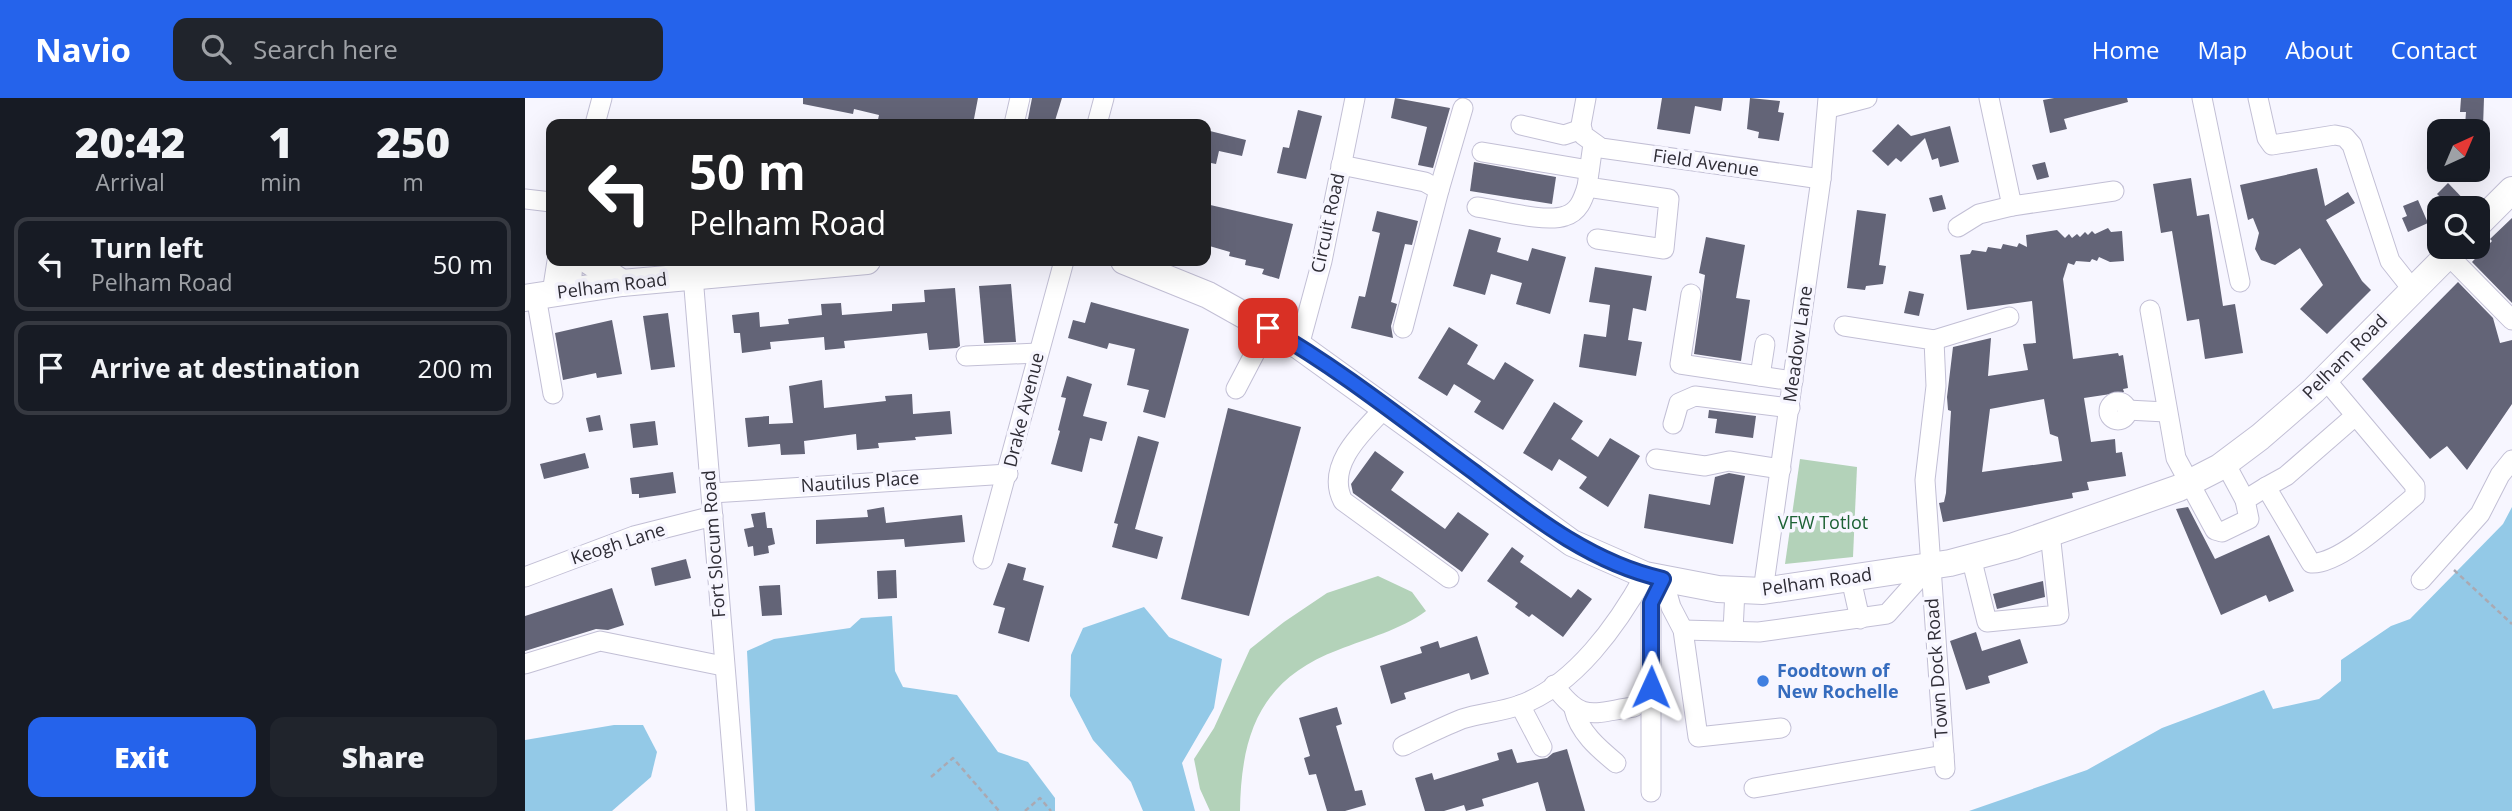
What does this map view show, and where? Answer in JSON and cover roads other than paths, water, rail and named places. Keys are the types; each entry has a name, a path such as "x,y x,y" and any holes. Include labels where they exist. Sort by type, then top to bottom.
{"main road":[{"path":"2490,212 2512,190"},
{"name":"Pelham Road","path":"1136,266 1208,295 1299,346 1572,543 1654,577 1735,590 1763,591 1929,567 1971,557 2050,533 2191,481 2225,463 2260,437 2325,379 2444,259"},
{"path":"596,266 622,283"},
{"name":"Pelham Road","path":"546,295 622,283 809,266"}],"street":[{"path":"596,119 602,98"},
{"path":"1015,119 1020,98"},
{"path":"1098,119 1104,98"},
{"name":"Circuit Road","path":"1299,346 1322,261 1355,98"},
{"path":"1477,207 1547,217 1566,216 1581,205 1588,178 1586,98"},
{"path":"1829,103 1867,98"},
{"path":"1989,98 2012,206"},
{"path":"2202,98 2240,282"},
{"path":"2258,98 2267,138 2272,145 2335,135 2346,137 2352,145 2390,261 2413,290"},
{"name":"Meadow Lane","path":"1763,591 1821,179 1829,103"},
{"path":"1403,328 1463,108"},
{"name":"Field Avenue","path":"1521,125 1564,135 1587,137 1601,148 1821,179"},
{"path":"1482,152 1669,199 1664,249 1597,239"},
{"path":"1341,165 1425,182 1439,190"},
{"path":"1958,227 1979,214 2012,206 2114,191"},
{"path":"525,200 546,202"},
{"path":"2459,259 2512,320"},
{"path":"553,394 546,295 555,266"},
{"path":"546,295 569,266"},
{"name":"Drake Avenue","path":"983,559 1063,266"},
{"name":"Fort Slocum Road","path":"693,276 737,811"},
{"path":"1691,294 1680,363 1793,381"},
{"path":"2150,310 2176,458 2191,481 2215,530 2222,532 2249,519 2245,500 2225,463"},
{"path":"1844,326 1934,340 2009,317"},
{"path":"1236,389 1268,328"},
{"name":"Town Dock Road","path":"1753,788 1944,762 1925,480 1936,386 1934,340"},
{"path":"1761,376 1765,344"},
{"path":"966,356 1038,353"},
{"path":"2266,487 2311,563 2321,564 2366,537 2415,496 2415,486 2325,379"},
{"path":"1673,424 1679,403 1695,396 1790,408"},
{"path":"1385,408 1358,437 1339,469 1336,488 1343,501 1449,578"},
{"path":"2127,410 2166,412"},
{"path":"2245,500 2286,476 2355,416"},
{"path":"1656,458 1705,466 1729,461 1781,469"},
{"path":"2421,580 2480,514 2500,475 2512,460"},
{"name":"Nautilus Place","path":"712,493 1008,474"},
{"name":"Keogh Lane","path":"525,577 635,536 713,516"},
{"path":"1971,557 1987,622 2059,615 2050,533"},
{"path":"1683,630 1759,632 1887,614 1929,567"},
{"path":"1654,577 1683,630 1698,737 1781,728"},
{"path":"1403,746 1463,719 1520,705 1554,685 1597,645 1630,602 1654,577"},
{"path":"1651,792 1651,603 1654,577"},
{"path":"1851,579 1860,619"},
{"path":"1733,631 1735,590"},
{"path":"525,663 600,641 723,666"},
{"path":"1554,685 1574,709 1577,721 1587,735 1616,763"},
{"path":"1520,705 1542,747"},
{"path":"1574,709 1589,713 1634,707"}],"water":[{"path":"2512,507 2512,811 1969,811 2087,770 2162,728 2264,690 2273,709 2319,699 2341,681 2341,660 2391,626 2410,619 2503,524"},
{"path":"1144,607 1169,637 1222,659 1214,708 1182,763 1195,811 1143,811 1131,782 1093,740 1070,696 1071,655 1083,628"},
{"path":"892,616 895,671 903,687 957,695 998,752 1028,762 1055,798 1055,811 755,811 747,651 774,639 850,628 861,618"},
{"path":"614,725 643,725 657,752 651,777 612,811 525,811 525,740"}],"place":[{"name":"Foodtown of New Rochelle","path":"1763,681"}],"park label":[{"name":"VFW Totlot","path":"1823,523"}]}
